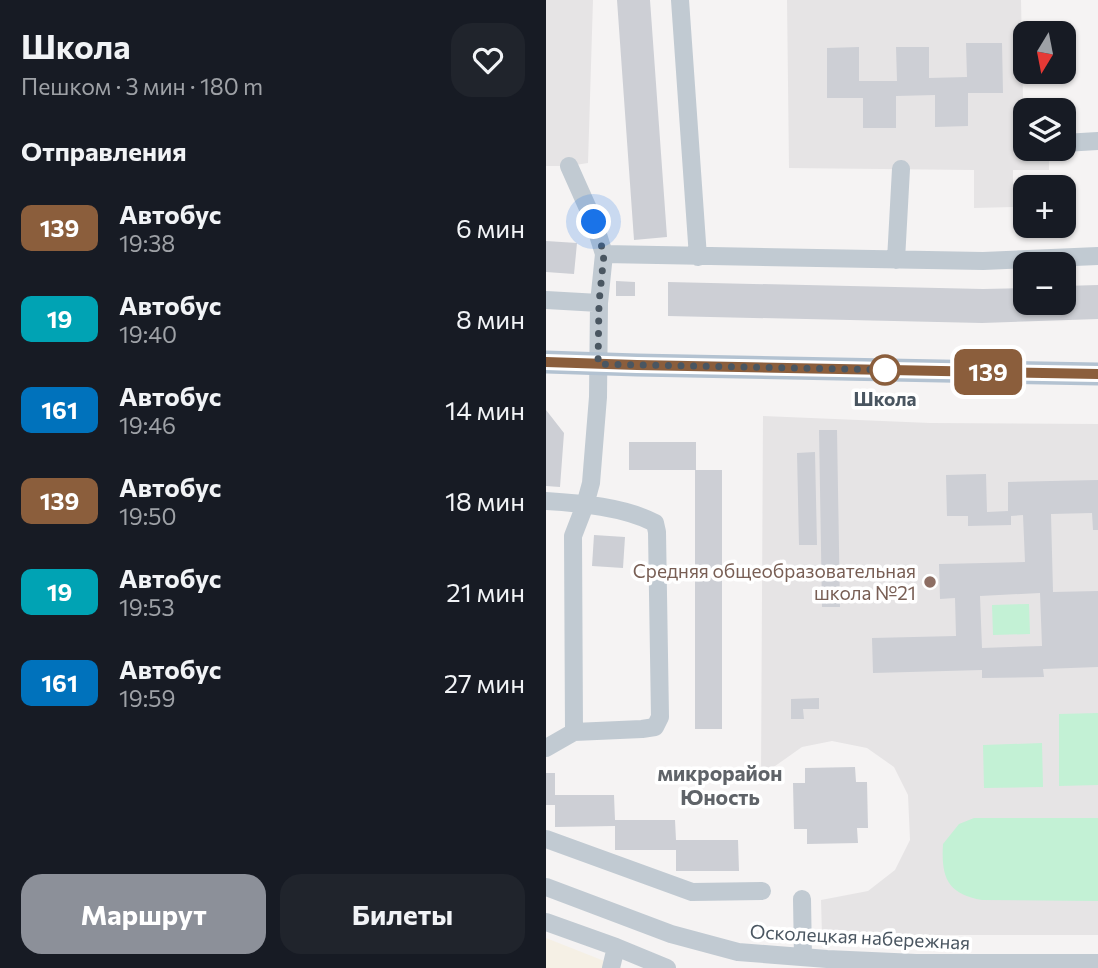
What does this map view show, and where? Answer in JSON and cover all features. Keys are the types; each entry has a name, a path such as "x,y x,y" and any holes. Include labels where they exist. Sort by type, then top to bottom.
{"main road":[{"path":"546,362 1098,374"}],"street":[{"path":"680,0 698,257"},
{"path":"1076,142 1098,141"},
{"path":"569,166 594,222 604,254 599,303 598,397 591,483 573,536 575,732"},
{"path":"896,260 901,169"},
{"path":"604,254 983,261 1098,256"},
{"path":"546,300 599,303"},
{"path":"546,501 636,514 655,523 661,702 660,717 655,727 575,732 546,748"},
{"path":"546,839 692,892 762,891"},
{"name":"Осколецкая набережная","path":"546,887 671,934 738,952 916,963 1098,963"},
{"path":"802,900 803,957"},
{"path":"546,922 667,968"},
{"path":"611,968 616,947"}],"shaded area":[{"path":"546,0 593,0 588,163 546,166"},
{"path":"787,0 1021,0 1021,21 1013,21 1013,84 1023,84 1023,98 1013,98 1013,161 1049,161 1049,170 1013,170 1013,207 974,208 974,170 789,168"},
{"name":"Средняя общеобразовательная школа №21","path":"763,416 930,423 1098,424 1098,935 822,935 821,900 868,891 895,870 910,840 908,795 894,767 867,748 832,741 802,747 761,776"}],"green space":[{"path":"1029,604 1030,634 993,635 992,605"},
{"path":"1098,713 1098,785 1059,786 1059,714"},
{"path":"1042,743 1043,787 984,788 983,745"},
{"path":"974,818 1098,818 1098,901 982,900 961,893 945,875 943,844 959,824"}],"sand":[{"path":"546,938 622,968 546,968"}],"building":[{"path":"617,0 650,0 667,237 634,240"},
{"path":"966,43 1002,43 1003,93 968,93 968,126 935,127 935,95 896,96 896,128 863,128 863,98 827,98 827,48 859,47 859,81 897,81 896,47 929,47 929,78 967,77"},
{"path":"546,241 577,243 574,274 546,272"},
{"path":"616,281 635,282 635,296 616,296"},
{"path":"668,282 1013,288 1013,315 1076,315 1076,286 1098,285 1098,319 982,323 668,316"},
{"path":"546,410 564,433 560,487 546,486"},
{"path":"819,430 837,430 840,607 822,607"},
{"path":"629,442 696,442 696,470 722,470 722,729 695,729 695,470 629,470"},
{"path":"815,452 817,545 799,545 797,453"},
{"path":"986,474 987,512 1008,511 1008,482 1098,480 1098,530 1093,530 1092,513 1051,514 1053,592 1098,591 1098,667 1043,669 1044,677 982,678 982,670 873,673 872,638 956,636 955,598 940,599 939,564 1025,562 1023,515 1011,516 1011,525 968,526 968,516 947,516 946,475","holes":["1040,593 1042,646 982,648 980,596"]},
{"path":"594,535 625,537 623,568 592,566"},
{"path":"819,698 819,709 803,709 804,719 791,719 791,699"},
{"path":"855,767 856,782 867,782 868,828 857,828 858,843 807,844 807,829 794,829 793,783 805,783 805,768"},
{"path":"546,773 555,773 555,795 614,795 615,820 675,820 676,840 738,840 739,871 676,871 676,850 615,850 615,826 555,827 555,805 546,805"}],"bus line":[{"name":"139","path":"546,362 1098,374"}],"place":[{"name":"Школа","path":"885,370"},
{"name":"Средняя общеобразовательная школа №21","path":"930,582"}],"district":[{"name":"микрорайон Юность","path":"720,786"}],"route":[{"path":"594,222 604,254 599,303 598,364 893,370 885,370"}]}
